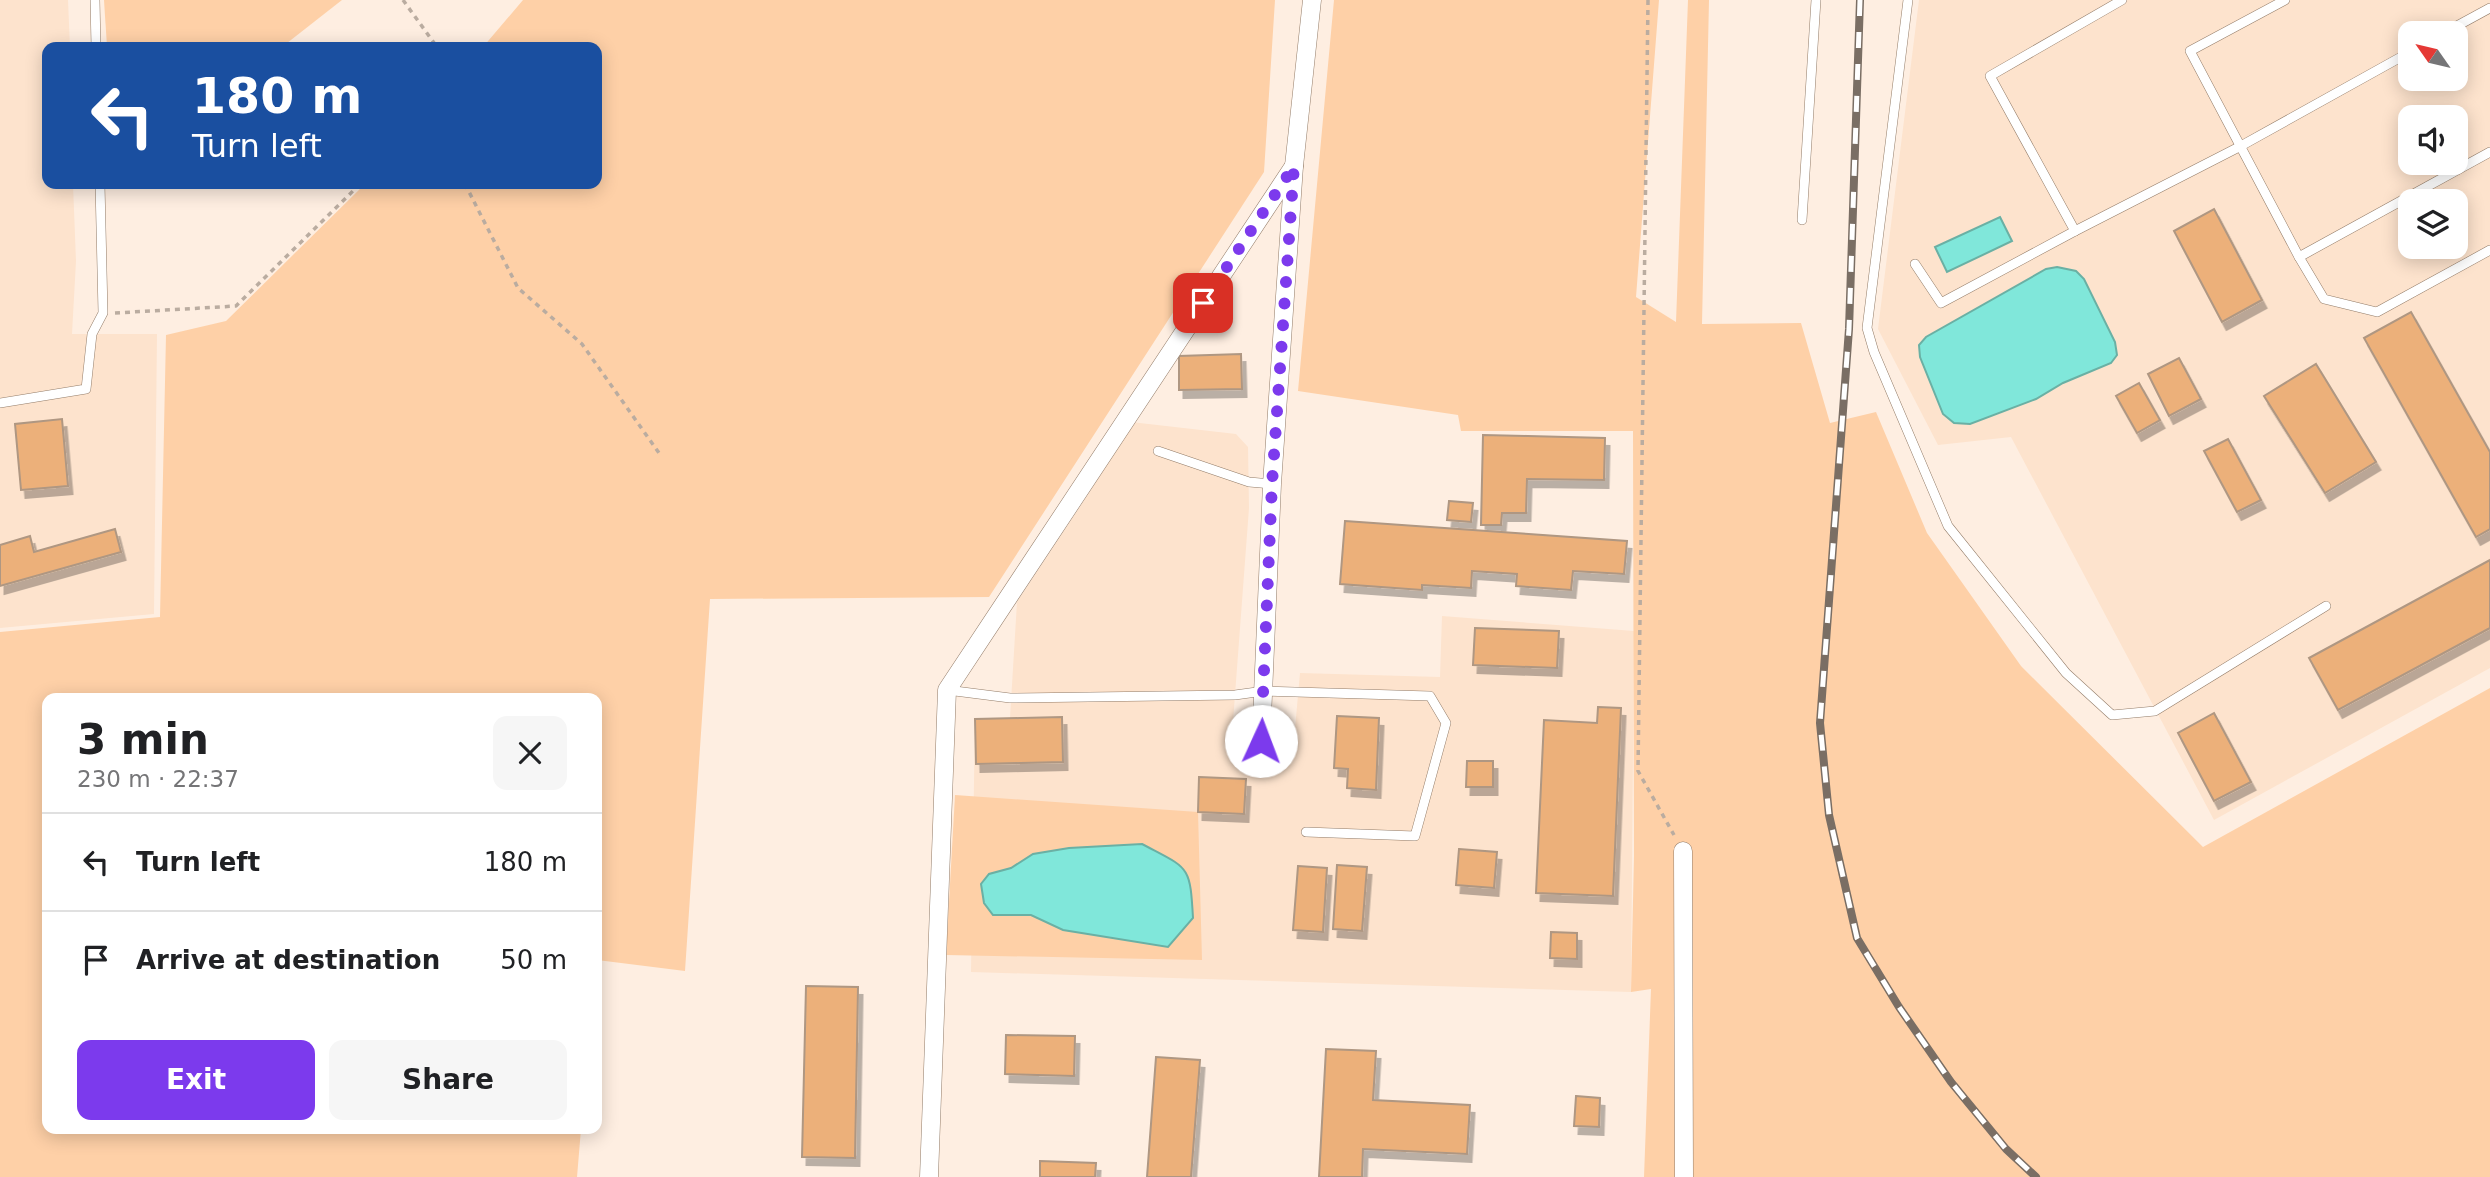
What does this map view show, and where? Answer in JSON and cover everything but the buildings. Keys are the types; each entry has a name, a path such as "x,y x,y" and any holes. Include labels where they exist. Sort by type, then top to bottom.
{"street":[{"path":"1261,741 1272,484 1294,166 1312,0"},
{"path":"929,1177 947,690 1294,166"},
{"path":"1683,851 1684,1177"}],"lane":[{"path":"95,0 96,42"},
{"path":"1802,220 1816,0"},
{"path":"1908,0 1867,328 1874,352 1948,526 2066,673 2112,715 2155,710 2326,606"},
{"path":"2075,231 1990,76 2122,0"},
{"path":"2285,0 2190,51 2239,147 2324,299 2377,312 2490,250"},
{"path":"2466,21 2490,8"},
{"path":"1915,264 1941,303 2239,147 2398,59"},
{"path":"2299,257 2490,152"},
{"path":"0,403 86,389 92,334 103,313 100,189"},
{"path":"1158,451 1249,482 1272,484"},
{"path":"947,690 1010,698 1235,695 1264,691 1430,696 1446,723 1415,836 1306,832"}],"path":[{"path":"403,0 433,42"},
{"path":"1648,0 1638,771 1683,851"},
{"path":"103,313 236,306 355,189"},
{"path":"468,189 518,288 582,344 659,453"}],"shaded area":[{"path":"0,0 68,0 70,42 42,42 42,189 73,189 76,261 72,334 157,334 154,614 0,628"},
{"path":"104,0 342,0 288,42 107,42"},
{"path":"523,0 1275,0 1264,172 989,597 710,599 685,971 602,961 602,693 42,693 42,1134 581,1134 577,1177 0,1177 0,632 160,617 166,335 226,321 360,189 602,189 602,42 487,42"},
{"path":"1334,0 1659,0 1636,297 1676,322 1688,0 1709,0 1702,324 1801,323 1830,423 1876,412 1927,533 2021,666 2203,847 2490,688 2490,1177 1644,1177 1651,989 1631,992 1634,856 1633,431 1461,431 1458,415 1298,391"},
{"path":"1919,0 2490,0 2490,668 2214,820 2011,437 1938,445 1878,329"},
{"path":"1131,422 1236,434 1248,447 1249,508 1231,748 1293,751 1300,673 1440,677 1442,616 1634,631 1631,992 971,972 975,719 1010,718 1017,602 1089,493"},
{"path":"955,795 1198,812 1202,960 946,955"}],"water":[{"path":"2000,217 2012,241 1947,272 1935,247"},
{"path":"2057,267 2076,271 2084,279 2115,342 2117,355 2111,363 2063,383 2036,399 1970,424 1954,423 1943,414 1920,357 1919,345 1926,337 2046,269"},
{"path":"1142,844 1178,864 1188,877 1193,918 1168,947 1063,930 1031,915 993,915 984,903 981,884 989,874 1011,868 1033,854 1069,848"}],"railway":[{"path":"1860,0 1849,329 1820,723 1829,815 1857,938 1899,1007 1951,1082 2006,1149 2036,1177"}],"route":[{"path":"1203,303 1294,166 1272,484 1261,741"}]}
